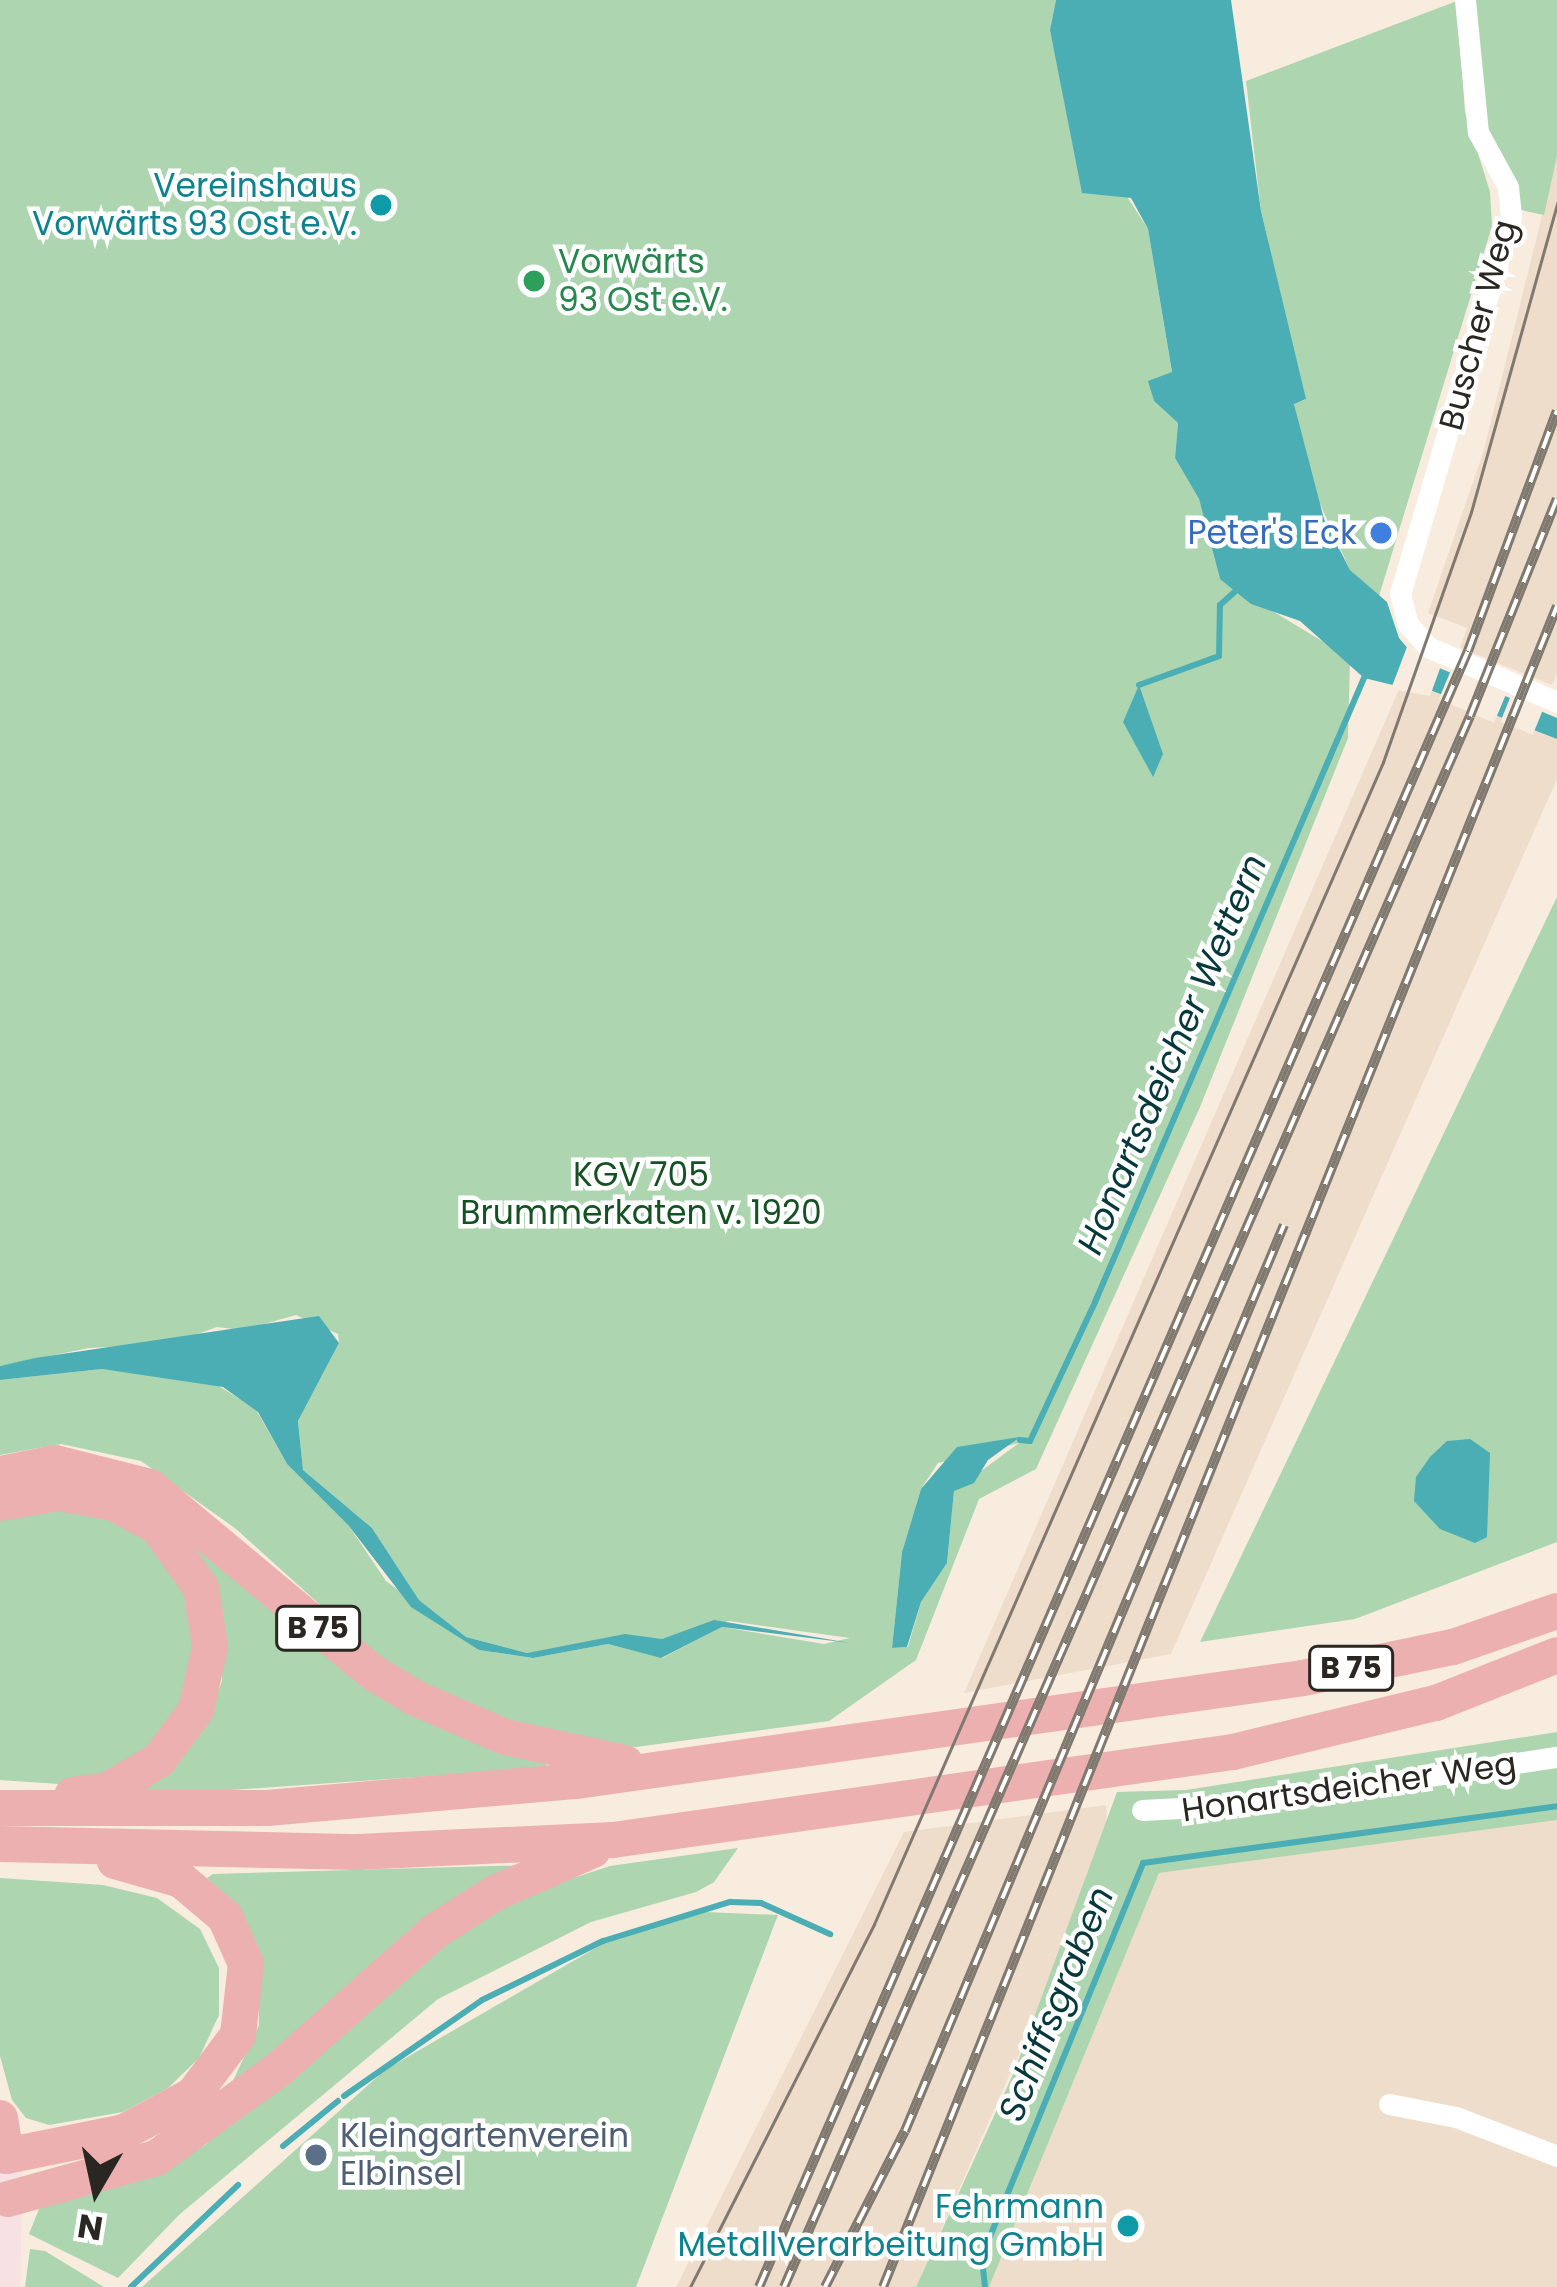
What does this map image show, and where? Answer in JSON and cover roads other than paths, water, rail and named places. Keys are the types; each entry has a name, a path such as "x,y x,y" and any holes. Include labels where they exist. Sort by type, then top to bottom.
{"highway":[{"name":"B 75","path":"0,1474 55,1463 124,1475 176,1504 346,1652 415,1698 505,1737 658,1769"},
{"name":"B 75","path":"0,1503 86,1495 158,1527 201,1588 210,1646 196,1710 159,1760 108,1790 0,1806"},
{"name":"B 75","path":"0,1806 309,1806 658,1769 1303,1678 1453,1647 1557,1611"},
{"name":"B 75","path":"0,1844 358,1852 613,1840 1255,1748 1436,1703 1557,1655"},
{"name":"B 75","path":"8,2198 109,2177 156,2158 209,2125 405,1953 466,1909 613,1840"},
{"name":"B 75","path":"6,2156 124,2132 193,2095 231,2052 247,2001 241,1947 198,1890 137,1865 41,1846"},
{"path":"0,2118 6,2156"}],"main road":[{"path":"3,2287 6,2156"}],"street":[{"name":"Buscher Weg","path":"1465,0 1478,132 1508,187 1511,217 1401,581 1408,624 1429,647 1557,702"},
{"name":"Honartsdeicher Weg","path":"1142,1810 1238,1805 1557,1757"},
{"path":"1389,2104 1456,2117 1557,2156"}],"water":[{"path":"1056,0 1231,0 1261,211 1306,399 1294,404 1324,519 1350,570 1387,602 1399,638 1416,658 1557,718 1557,739 1404,680 1401,687 1364,678 1300,621 1251,604 1220,579 1199,499 1175,458 1178,423 1154,401 1148,381 1172,372 1148,229 1131,198 1082,193 1050,30"},
{"path":"1139,685 1163,754 1153,777 1123,722"},
{"path":"319,1316 339,1343 298,1421 303,1470 372,1528 419,1600 466,1637 527,1653 625,1634 662,1639 714,1620 850,1643 722,1627 661,1658 608,1644 533,1658 479,1650 411,1607 349,1526 287,1464 258,1412 223,1387 102,1369 0,1380 0,1366 35,1358"},
{"path":"1020,1437 988,1460 974,1483 954,1491 947,1563 921,1602 907,1647 892,1648 902,1552 921,1489 957,1447"},
{"path":"1470,1439 1490,1453 1487,1537 1475,1543 1440,1529 1414,1501 1416,1477 1430,1457 1447,1441"}],"waterway":[{"name":"Honartsdeicher Wettern","path":"1139,685 1219,656 1220,605 1240,587"},
{"name":"Honartsdeicher Wettern","path":"1020,1440 1030,1441 1095,1302 1364,678"},
{"name":"Schiffsgraben","path":"985,2287 982,2256 1143,1863 1557,1806"},
{"path":"344,2096 482,2000 603,1941 730,1902 761,1903 830,1934"},
{"path":"283,2146 338,2101"},
{"path":"131,2287 238,2185"}],"tram line":[{"path":"690,2287 874,1924 1383,762 1471,512 1557,203"}],"railway":[{"path":"759,2287 1468,651 1557,411"},
{"path":"784,2287 1470,716 1557,499"},
{"path":"883,2287 1557,606"},
{"path":"825,2287 905,2131 1284,1225"}],"place":[{"name":"Vereinshaus Vorwärts 93 Ost e.V.","path":"381,205"},
{"name":"Vorwärts 93 Ost e.V.","path":"534,281"},
{"name":"Peter's Eck","path":"1381,533"},
{"name":"Kleingartenverein Elbinsel","path":"316,2155"},
{"name":"Fehrmann Metallverarbeitung GmbH","path":"1128,2226"}],"park label":[{"name":"KGV 705 Brummerkaten v. 1920","path":"641,1194"}]}
